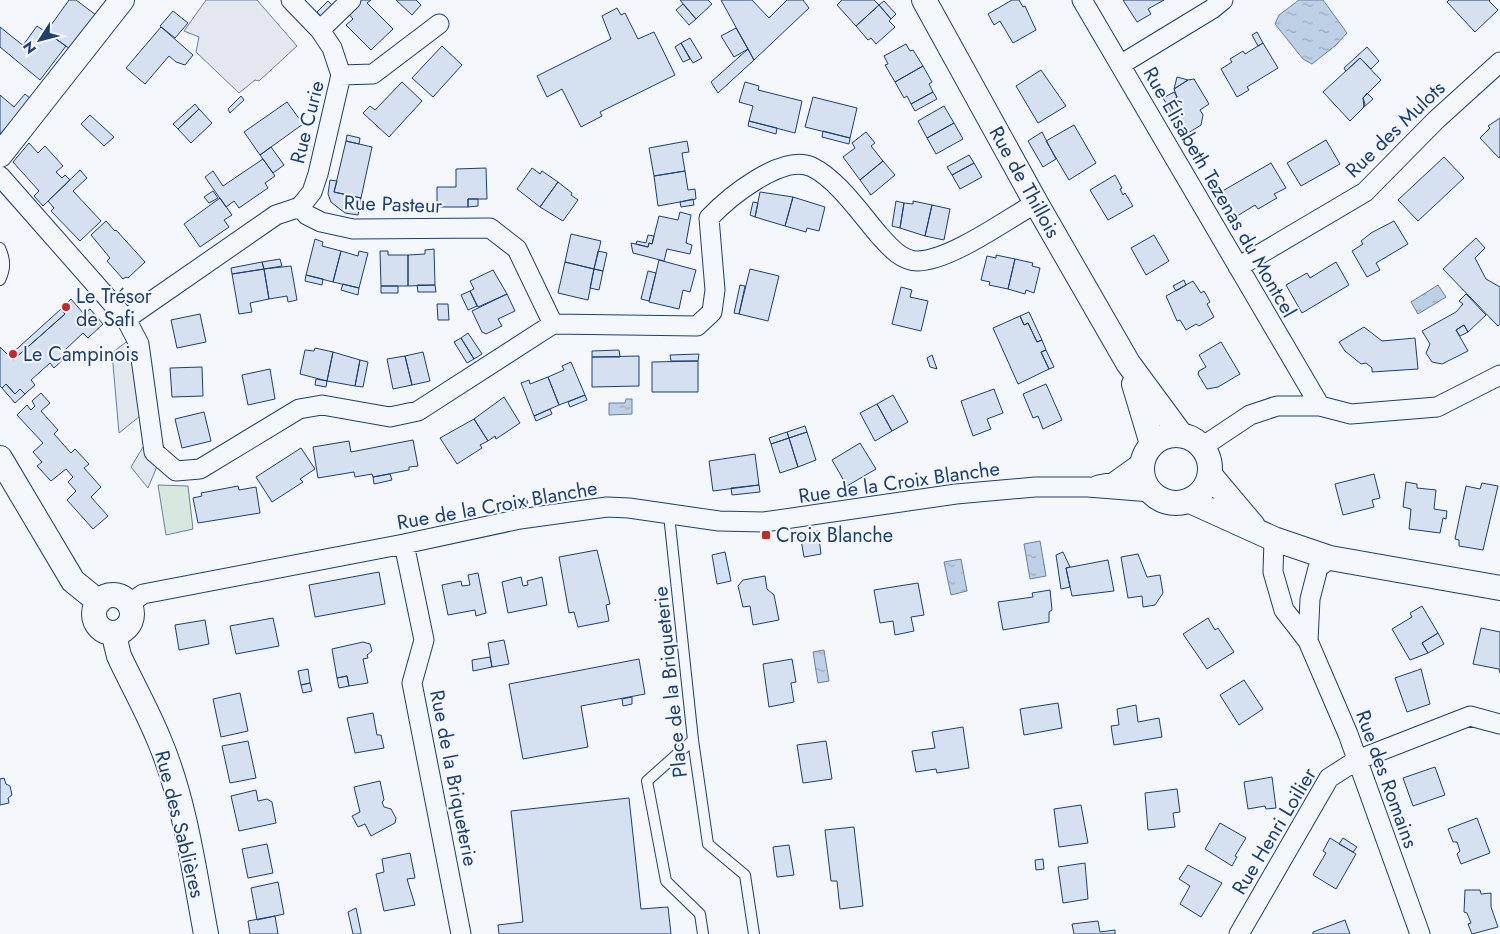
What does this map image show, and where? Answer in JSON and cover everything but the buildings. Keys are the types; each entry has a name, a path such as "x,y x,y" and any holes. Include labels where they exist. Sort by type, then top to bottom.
{"street":[{"path":"0,155 122,0"},
{"name":"Rue Curie","path":"291,0 320,30 332,48 341,75 318,174 312,192 300,207"},
{"path":"320,30 351,0"},
{"name":"Rue de Thillois","path":"924,0 1036,203 1128,363 1191,441"},
{"name":"Rue Élisabeth Tezenas du Montcel","path":"1082,0 1320,406"},
{"path":"1120,66 1212,9 1223,0"},
{"path":"341,75 373,74 440,24"},
{"name":"Rue des Mulots","path":"1238,267 1365,192 1436,120 1500,62"},
{"path":"0,176 126,319 139,344 154,452 176,471 200,469 299,409 322,405 390,417 418,411 553,324 698,326 712,312 715,290 709,218 729,197 786,165 812,167 837,187 893,252 916,261 941,258 1036,203"},
{"path":"126,319 276,215 300,207"},
{"name":"Rue Pasteur","path":"300,207 306,215 322,222 353,229 490,228 517,249 553,324"},
{"name":"Rue de Thillois","path":"1128,363 1147,453"},
{"path":"1191,441 1209,460 1210,474 1206,485 1190,501 1176,504 1162,501 1150,492 1143,478 1147,453 1166,436 1191,441 1250,415 1277,406 1320,406 1352,414 1437,407 1499,378"},
{"name":"Rue de la Croix Blanche","path":"1088,487 1114,482 1147,453"},
{"path":"2,466 73,581 99,602"},
{"path":"1210,474 1266,535"},
{"name":"Rue de la Croix Blanche","path":"129,604 142,594 404,544 520,519 607,507 719,521 764,522 956,494 1035,487 1088,487 1150,492"},
{"path":"1190,501 1266,535 1330,558 1500,588"},
{"name":"Rue des Romains","path":"1266,535 1272,572 1284,610 1308,641 1348,734 1420,934"},
{"name":"Rue de la Briqueterie","path":"404,544 424,640 412,683 461,934"},
{"name":"Rue des Romains","path":"1308,641 1310,599 1318,568 1330,558"},
{"path":"109,596 115,596 129,604 131,610 130,622 123,630 117,632 105,631 96,622 95,611 99,602 109,596"},
{"name":"Rue des Sablières","path":"117,632 116,644 119,656 161,743 176,793 191,850 206,934"},
{"name":"Rue Henri Loilier","path":"1239,934 1329,778 1357,760 1470,716 1500,724"}],"lane":[{"path":"0,248 5,258 4,272 0,280"},
{"name":"Place de la Briqueterie","path":"669,515 693,740 708,844 745,875 754,934"},
{"path":"693,740 648,781 666,881 700,914 703,934"}],"shaded area":[{"path":"206,0 257,0 297,46 259,81 255,80 239,93 196,52 199,37 184,31"},
{"path":"130,339 140,416 119,433 112,353"},
{"path":"143,447 158,464 148,488 131,467"},
{"path":"158,485 188,486 193,529 166,535"}],"water":[{"path":"1299,0 1323,0 1347,33 1336,45 1312,64 1303,59 1275,24 1279,15"},
{"path":"1438,285 1446,297 1418,314 1411,302"},
{"path":"626,399 632,399 632,414 609,415 609,403 625,403"},
{"path":"1040,541 1046,576 1030,579 1024,544"},
{"path":"961,559 967,591 951,595 944,562"},
{"path":"824,650 829,681 818,683 813,652"}],"place":[{"name":"Le Trésor de Safi","path":"66,307"},
{"name":"Le Campinois","path":"13,354"},
{"name":"Croix Blanche","path":"766,535"}]}
